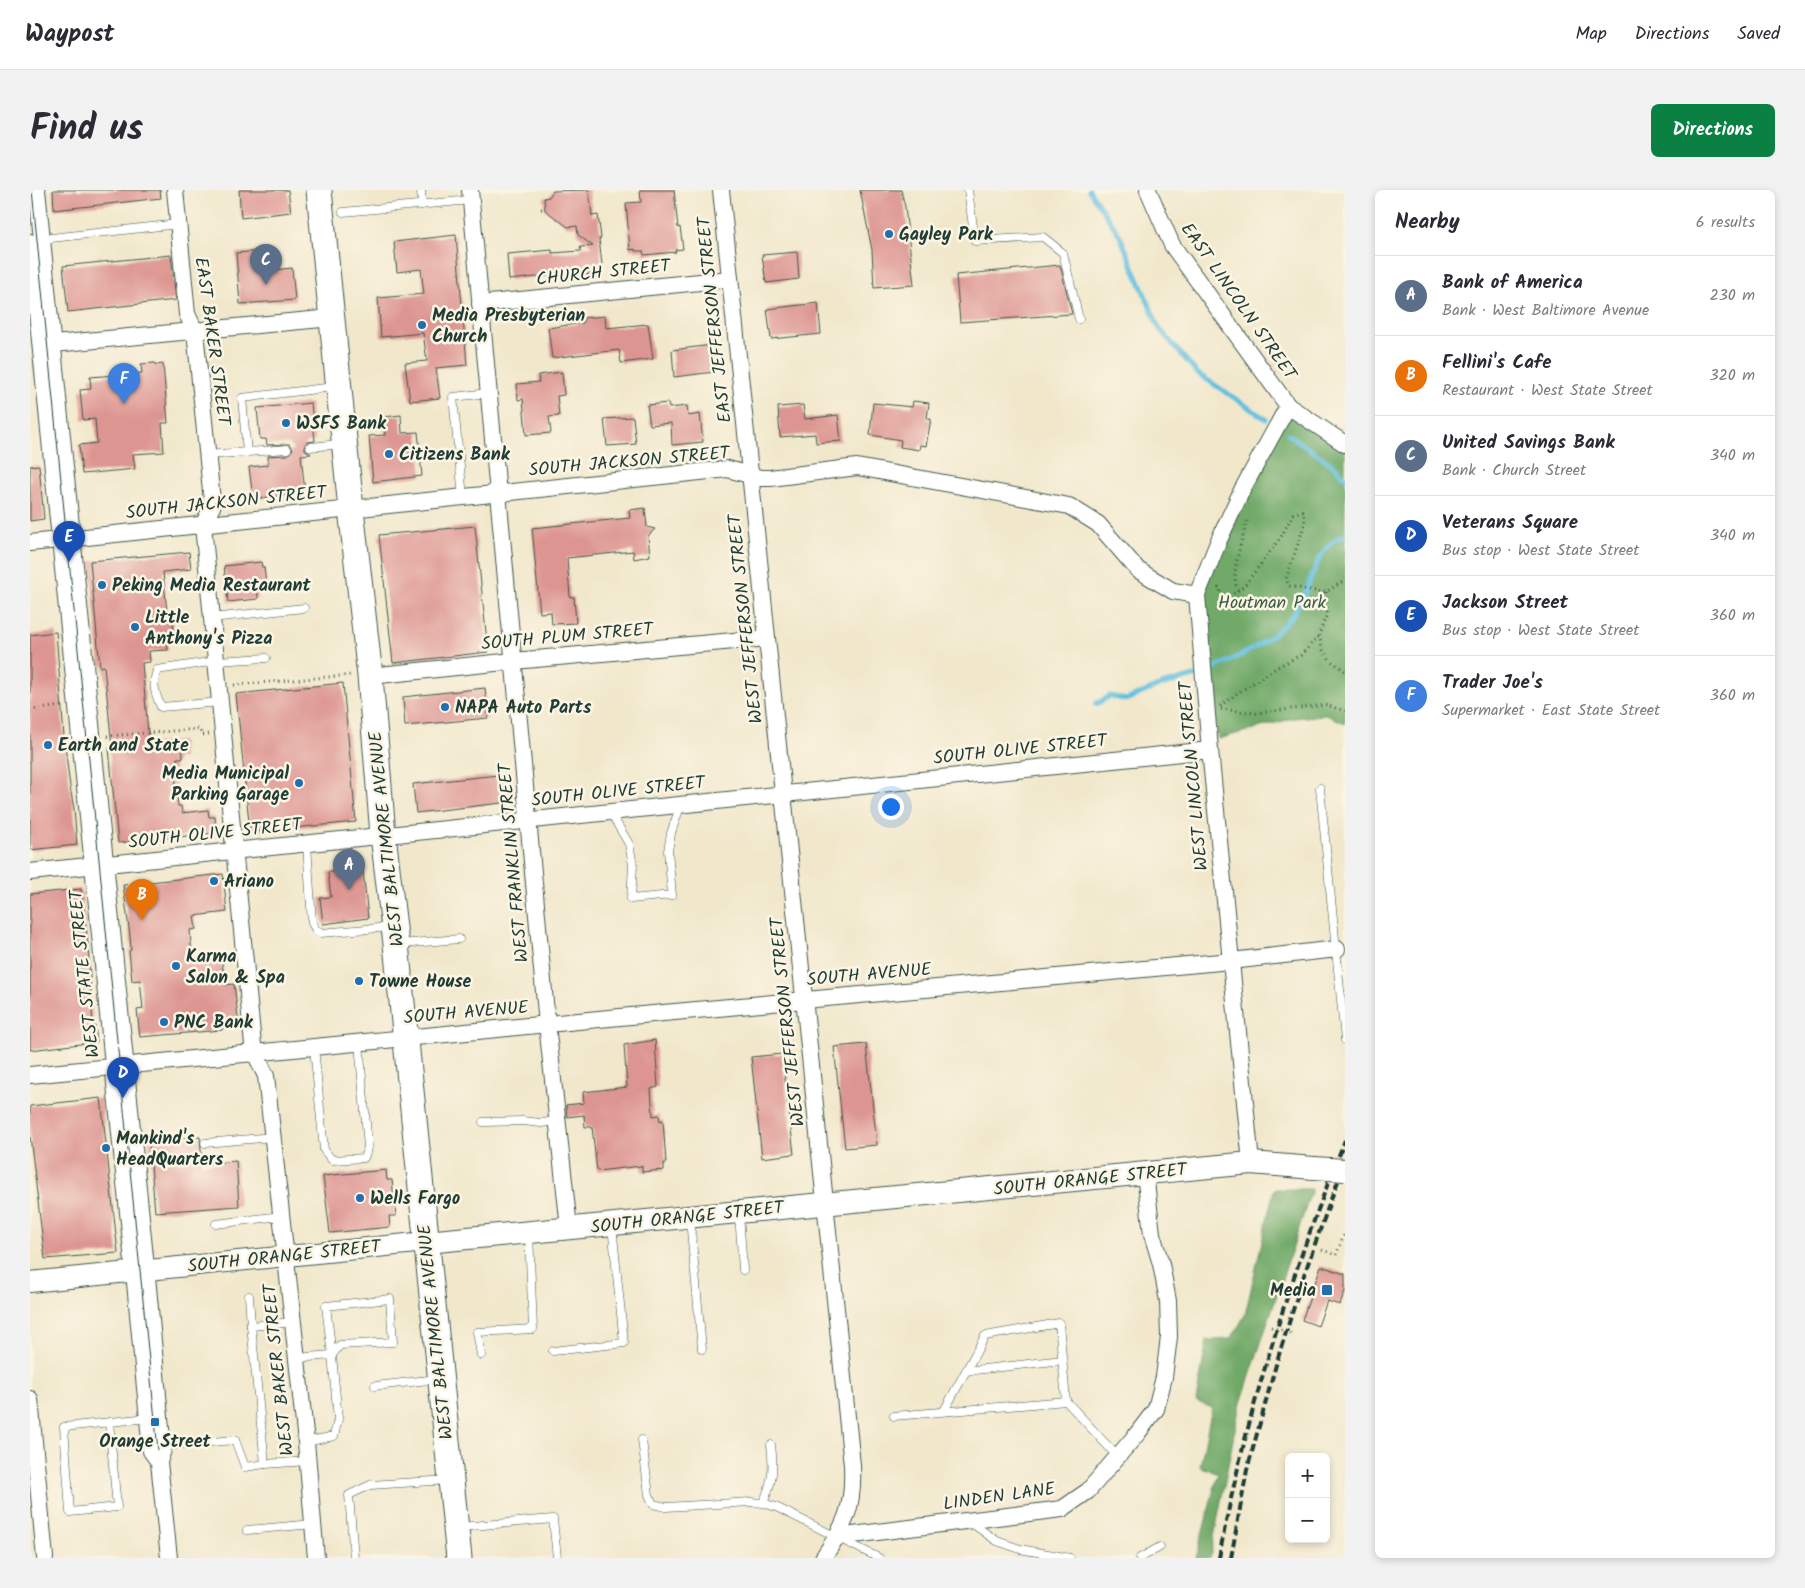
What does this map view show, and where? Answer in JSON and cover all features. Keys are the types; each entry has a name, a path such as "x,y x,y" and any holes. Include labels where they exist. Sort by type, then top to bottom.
{"main road":[{"name":"WEST BALTIMORE AVENUE","path":"319,190 351,509 361,675 395,935 459,1558"},
{"name":"SOUTH ORANGE STREET","path":"426,1242 1251,1163 1345,1170"}],"street":[{"name":"WEST STATE STREET","path":"37,190 36,240 46,344 169,1558"},
{"name":"EAST BAKER STREET","path":"175,190 187,314 195,331 212,507 203,525"},
{"name":"EAST JEFFERSON STREET","path":"721,190 750,476"},
{"name":"EAST LINCOLN STREET","path":"1148,190 1172,245 1288,406"},
{"name":"WEST FRANKLIN STREET","path":"470,195 547,1024 569,1228"},
{"name":"CHURCH STREET","path":"480,304 730,279"},
{"path":"46,344 332,318"},
{"path":"1288,406 1345,444"},
{"name":"WEST LINCOLN STREET","path":"1251,1163 1230,961 1197,595 1242,490 1288,406"},
{"name":"SOUTH JACKSON STREET","path":"30,543 728,469 750,476 770,478 857,467 1069,506 1098,524 1138,570 1173,591 1197,595"},
{"name":"WEST JEFFERSON STREET","path":"750,476 851,1447 852,1495 847,1514 837,1538 823,1558"},
{"name":"WEST BAKER STREET","path":"203,525 255,1053 266,1076 297,1358 316,1558"},
{"name":"SOUTH PLUM STREET","path":"361,675 767,638"},
{"name":"SOUTH OLIVE STREET","path":"30,872 1210,750"},
{"name":"SOUTH AVENUE","path":"30,1075 547,1024 1230,961 1337,949"},
{"name":"LINDEN LANE","path":"837,1538 1062,1509 1088,1491 1137,1434 1156,1409 1164,1377 1169,1337 1168,1301 1161,1264 1152,1234 1144,1173"},
{"name":"SOUTH ORANGE STREET","path":"30,1282 426,1242"},
{"path":"30,1399 33,1454 45,1558"}],"lane":[{"path":"421,190 422,205"},
{"path":"968,190 975,241 1043,238 1063,253 1079,319"},
{"path":"343,212 422,205 470,195"},
{"path":"36,240 178,224"},
{"path":"247,452 242,398 339,387"},
{"path":"464,497 453,397 489,393"},
{"path":"310,447 345,443"},
{"path":"207,455 287,448"},
{"path":"212,618 304,608"},
{"path":"220,702 161,707 155,694 154,679 157,670 216,661 266,658"},
{"path":"1320,788 1345,1040"},
{"path":"610,812 629,844 633,865 631,899 672,894 668,852 670,833 681,804"},
{"path":"307,844 312,923 316,930 321,933 459,939"},
{"path":"314,1047 324,1150 332,1160 364,1158 368,1146 359,1042"},
{"path":"482,1122 524,1121 541,1123 557,1121"},
{"path":"204,1143 273,1137"},
{"path":"738,1212 743,1270"},
{"path":"216,1224 281,1216"},
{"path":"690,1216 702,1349"},
{"path":"553,1351 624,1343 612,1224"},
{"path":"481,1355 477,1332 533,1328 528,1232"},
{"path":"249,1296 265,1464"},
{"path":"297,1358 332,1354 340,1345 394,1342 390,1299 326,1306 332,1354 338,1419 334,1436 305,1439"},
{"path":"251,1326 293,1322"},
{"path":"944,1412 985,1336 1059,1323 1066,1401 1117,1456"},
{"path":"966,1371 1063,1360"},
{"path":"375,1386 440,1378"},
{"path":"894,1416 1066,1401"},
{"path":"109,1422 117,1507 70,1512 64,1428 109,1422 154,1417"},
{"path":"157,1451 235,1440 245,1467 307,1461"},
{"path":"642,1440 649,1495 653,1504 666,1507 763,1503 776,1507 879,1558"},
{"path":"763,1503 771,1486 774,1468 771,1445"},
{"path":"354,1558 348,1495 370,1485 451,1480"},
{"path":"456,1528 553,1519 557,1558"},
{"path":"968,1521 997,1541 1020,1550 1070,1558"},
{"path":"247,1530 313,1524"},
{"path":"1140,1558 1160,1547"}],"path":[{"path":"1217,583 1218,588 1221,590 1220,592 1226,599 1244,586 1281,537 1293,514 1303,511 1305,523 1286,579 1289,586 1326,592 1345,580"},
{"path":"1326,592 1327,614 1319,634 1322,649 1345,671"},
{"path":"1319,636 1301,655 1281,665 1216,708 1256,712 1326,705 1345,711"},
{"path":"234,686 361,675"},
{"path":"30,710 65,706"},
{"path":"104,736 199,729 202,735 208,734"},
{"path":"1322,1250 1336,1255 1345,1233"},
{"path":"1271,1327 1293,1334"}],"green space":[{"name":"Houtman Park","path":"1288,406 1345,444 1345,723 1326,715 1294,718 1218,739 1197,595"},
{"path":"1274,1189 1312,1189 1239,1409 1210,1558 1196,1558 1218,1474 1200,1466 1212,1408 1196,1401 1207,1340 1231,1339 1245,1315"}],"building":[{"path":"53,190 160,190 161,198 54,210"},
{"path":"239,190 288,190 291,212 241,218"},
{"path":"589,190 592,216 598,215 603,273 582,275 581,272 509,280 507,254 552,250 552,253 581,251 580,247 593,246 578,235 577,226 568,227 545,210 544,198 549,197 553,191"},
{"path":"640,190 674,190 678,228 680,227 683,249 675,250 676,252 644,255 643,251 630,250 626,203 641,202"},
{"name":"Gayley Park","path":"860,190 901,190 905,207 914,285 874,288 872,250"},
{"name":"Media Presbyterian Church","path":"456,235 467,365 436,368 440,398 410,401 405,363 427,361 423,333 381,337 378,298 424,294 421,269 397,272 394,242"},
{"path":"262,251 265,271 292,268 295,300 240,304 236,253"},
{"path":"797,252 799,279 766,283 762,255"},
{"path":"171,255 176,300 68,312 63,266"},
{"path":"1060,265 1072,314 960,322 956,275"},
{"path":"818,303 821,334 771,339 767,309"},
{"path":"605,316 606,328 648,324 653,359 621,363 619,350 552,358 548,328 583,323 583,318"},
{"path":"712,345 714,372 674,377 672,350"},
{"path":"155,363 156,365 163,364 168,423 162,423 164,452 133,454 135,469 82,474 79,445 97,443 95,419 83,420 80,390 91,389 90,377 142,373 141,364"},
{"path":"562,372 564,395 557,396 559,416 549,417 551,433 526,435 523,399 518,400 517,384 539,382 538,375"},
{"path":"913,401 929,403 927,419 931,419 926,446 920,445 919,450 900,447 901,440 870,435 873,403 912,407"},
{"path":"311,403 315,441 307,442 305,445 305,450 311,454 301,455 305,493 253,499 249,467 268,465 268,456 288,455 293,449 289,444 267,445 266,439 260,439 257,408"},
{"path":"668,403 669,408 687,406 688,416 700,414 703,442 672,445 671,423 650,425 647,405"},
{"path":"803,405 805,419 838,415 841,441 816,443 815,434 780,437 778,407"},
{"name":"Citizens Bank","path":"401,415 402,433 418,432 422,476 373,482 369,436 385,435 384,417"},
{"path":"633,417 636,444 607,446 604,419"},
{"path":"39,465 44,519 30,521 30,466"},
{"path":"645,508 647,527 655,529 648,536 650,556 634,559 633,551 567,558 570,597 574,597 576,623 552,624 551,612 540,613 532,528 630,518 629,510"},
{"path":"475,526 488,652 393,663 379,535"},
{"path":"189,552 191,569 163,572 167,612 172,611 174,634 167,635 168,650 149,651 150,662 142,663 149,744 182,741 183,758 177,758 177,763 174,763 178,806 181,806 182,813 208,810 209,817 215,817 216,833 118,843 109,748 112,747 104,666 100,667 90,561"},
{"path":"261,562 262,567 264,567 266,584 257,585 258,599 228,602 224,566"},
{"path":"56,632 64,737 77,845 30,850 30,635"},
{"name":"Media Municipal Parking Garage","path":"343,683 356,822 250,832 236,694"},
{"name":"NAPA Auto Parts","path":"485,688 488,718 405,726 403,697"},
{"path":"508,774 510,802 416,813 413,784"},
{"path":"363,870 368,918 323,924 320,898 331,897 328,872"},
{"path":"223,874 227,912 194,916 196,929 190,930 192,959 221,955 225,985 234,984 239,1026 222,1028 222,1030 140,1037 137,1010 143,1009 140,980 132,981 129,951 131,950 130,936 123,885"},
{"path":"81,889 88,944 93,1026 95,1026 97,1042 30,1050 30,894"},
{"path":"655,1040 658,1087 651,1089 653,1116 659,1115 660,1121 663,1120 666,1163 664,1163 664,1170 642,1172 642,1166 597,1171 592,1127 585,1127 584,1115 567,1117 566,1105 584,1103 583,1092 627,1087 624,1045"},
{"path":"866,1044 877,1145 845,1148 834,1047"},
{"path":"782,1054 794,1154 762,1158 751,1057"},
{"path":"101,1098 118,1253 45,1259 30,1136 30,1106"},
{"path":"200,1137 202,1164 236,1161 239,1206 155,1212 149,1141"},
{"name":"Wells Fargo","path":"386,1170 387,1180 392,1180 396,1216 389,1216 390,1227 330,1233 323,1176"},
{"path":"1321,1266 1345,1274 1345,1291 1340,1305 1327,1301 1318,1326 1302,1320"}],"waterway":[{"path":"1089,190 1120,236 1159,328 1197,373 1266,419"},
{"path":"1288,434 1334,466 1345,477"},
{"path":"1216,667 1262,643 1282,627 1298,607 1316,566 1327,547 1345,535"},
{"path":"1096,704 1110,696 1126,700 1161,685 1194,676"}],"tram line":[{"path":"32,190 158,1450"}],"railway":[{"path":"1219,1558 1242,1451 1256,1398 1288,1294 1345,1140"},
{"path":"1231,1558 1247,1470 1277,1361 1304,1275 1345,1164"}],"place":[{"name":"Gayley Park","path":"889,234"},
{"name":"United Savings Bank","path":"266,285"},
{"name":"Media Presbyterian Church","path":"422,325"},
{"name":"Trader Joe's","path":"124,404"},
{"name":"WSFS Bank","path":"286,423"},
{"name":"Citizens Bank","path":"389,454"},
{"name":"Jackson Street","path":"69,562"},
{"name":"Peking Media Restaurant","path":"102,585"},
{"name":"Little Anthony's Pizza","path":"135,627"},
{"name":"NAPA Auto Parts","path":"445,707"},
{"name":"Earth and State","path":"48,745"},
{"name":"Media Municipal Parking Garage","path":"299,783"},
{"name":"Ariano","path":"214,881"},
{"name":"Bank of America","path":"349,890"},
{"name":"Fellini's Cafe","path":"142,920"},
{"name":"Karma Salon & Spa","path":"176,966"},
{"name":"Towne House","path":"359,981"},
{"name":"PNC Bank","path":"164,1022"},
{"name":"Veterans Square","path":"123,1098"},
{"name":"Mankind's HeadQuarters","path":"106,1148"},
{"name":"Wells Fargo","path":"360,1198"},
{"name":"Media","path":"1327,1290"},
{"name":"Orange Street","path":"155,1422"}]}
